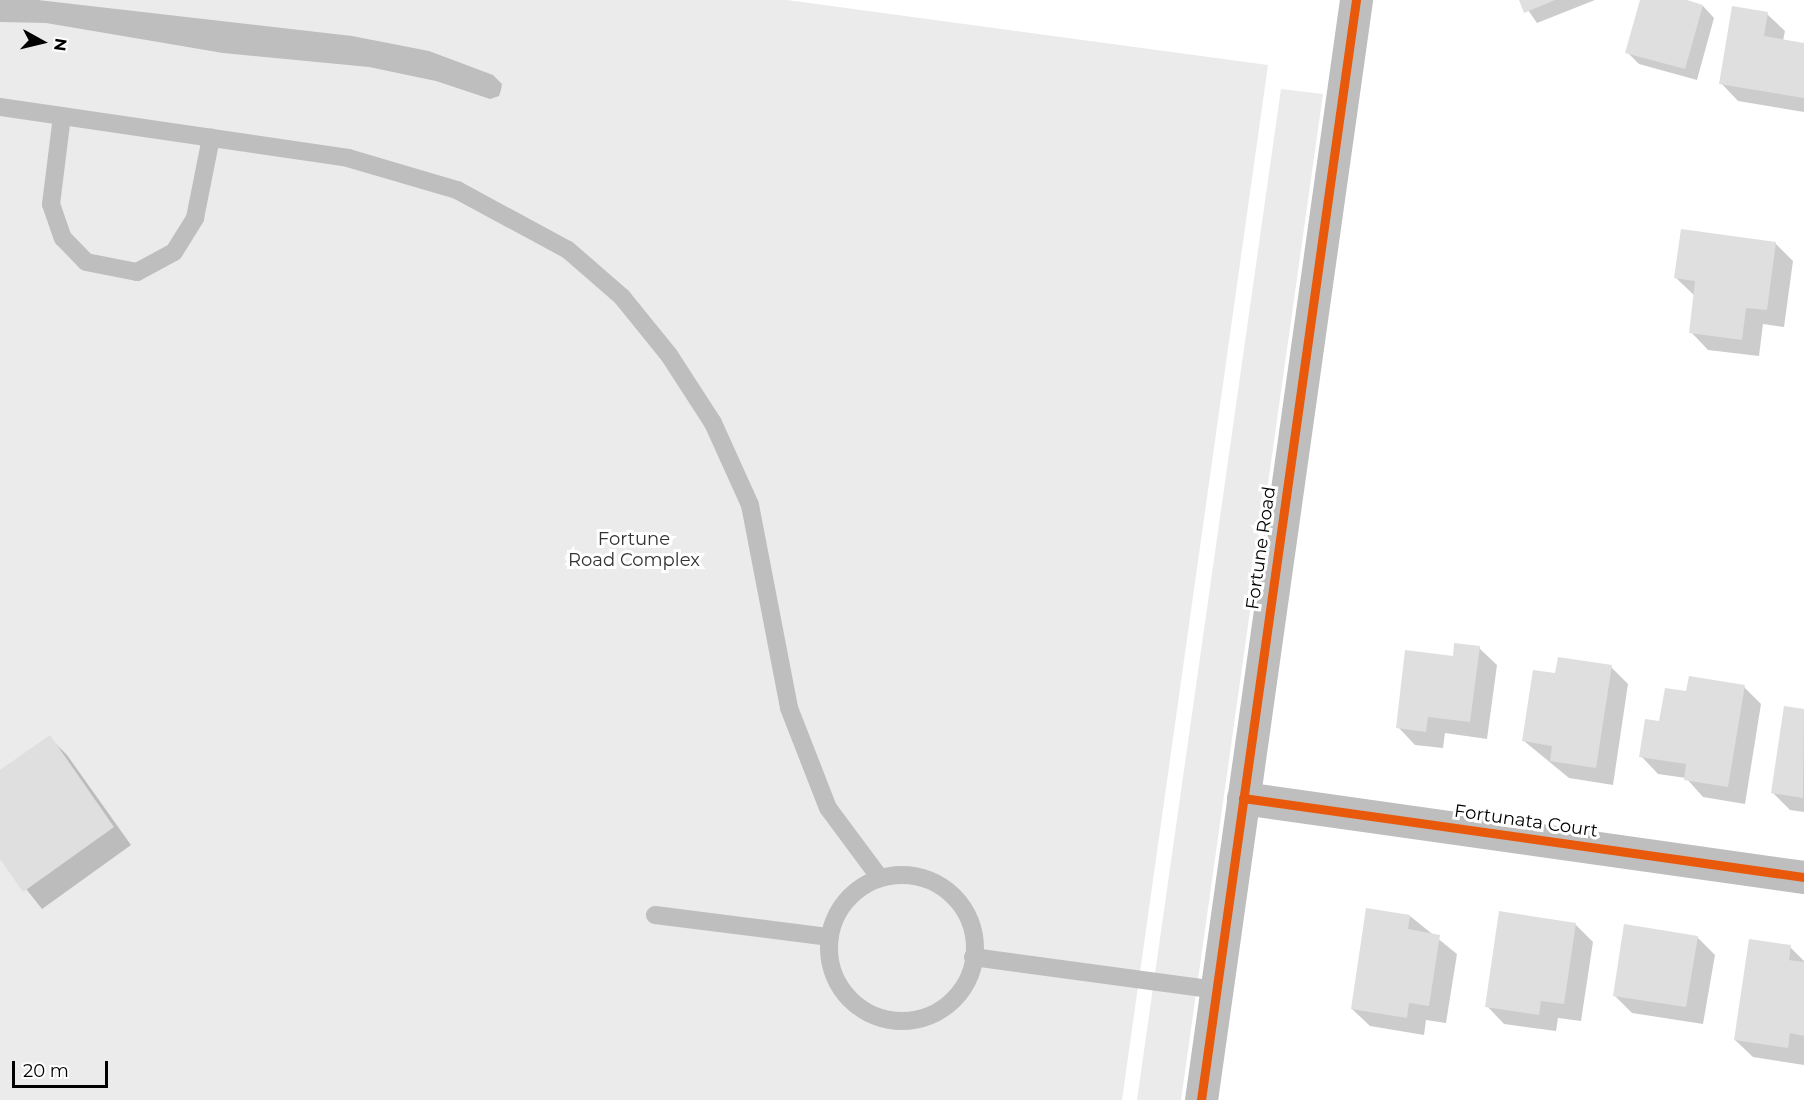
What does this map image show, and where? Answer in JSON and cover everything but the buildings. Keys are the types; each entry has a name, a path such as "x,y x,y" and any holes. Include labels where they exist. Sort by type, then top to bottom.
{"street":[{"name":"Fortune Road","path":"1201,1100 1356,0"},
{"name":"Fortunata Court","path":"1243,798 1804,877"}],"lane":[{"path":"0,107 348,158 457,190 568,250 622,297 669,355 713,423 750,505 789,708 828,808 880,878"},
{"path":"62,116 51,204 63,238 86,262 137,272 174,252 195,218 211,138"},
{"path":"904,875 938,884 957,901 970,922 973,957 962,989 945,1007 922,1019 897,1022 868,1014 848,998 834,976 828,951 830,937 840,909 857,890 880,878 904,875"},
{"path":"655,915 830,937"},
{"path":"973,957 1216,990"}],"green space":[{"name":"Fortune Road Complex","path":"0,0 787,0 1268,65 1122,1100 0,1100"},
{"path":"1281,89 1323,94 1181,1100 1137,1100"}],"shaded area":[{"path":"0,0 38,0 352,36 429,51 493,75 502,84 501,90 499,96 490,99 436,81 369,67 223,53 46,23 0,22"}],"cycle path":[{"path":"1201,1100 1356,0"},
{"path":"1243,798 1804,877"}]}
